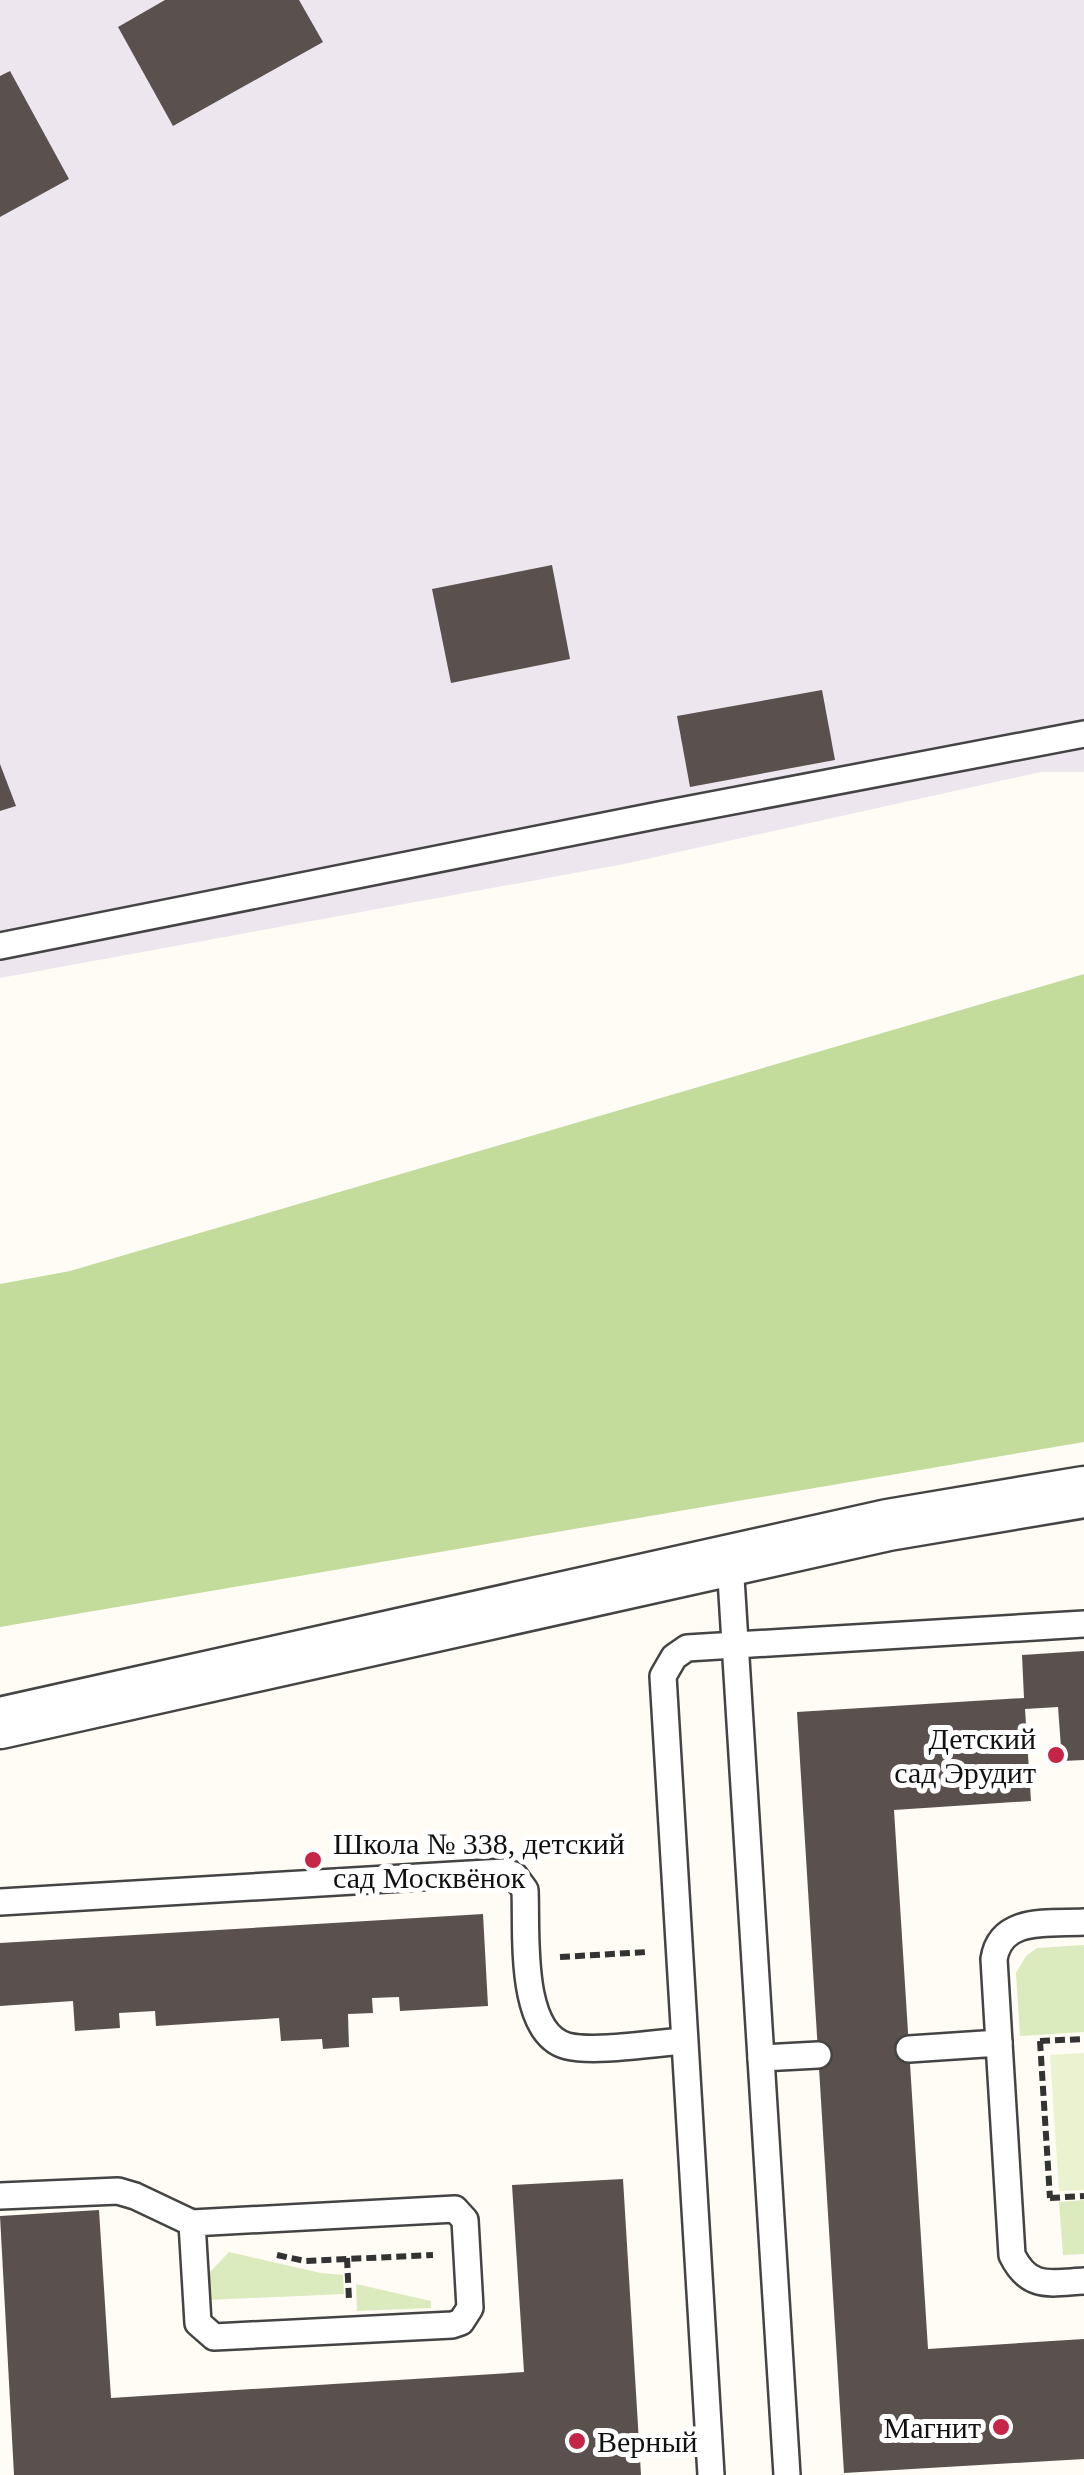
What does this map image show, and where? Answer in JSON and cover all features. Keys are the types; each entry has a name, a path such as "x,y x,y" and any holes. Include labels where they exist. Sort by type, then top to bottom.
{"street":[{"path":"0,1723 888,1524 1084,1492"}],"lane":[{"path":"0,946 659,814 1084,734"},
{"path":"730,1562 787,2475"},
{"path":"712,2475 663,1676 674,1657 687,1648 1084,1624"},
{"path":"0,1902 504,1872 514,1875 525,1890 532,2008 547,2035 566,2046 684,2042"},
{"path":"1084,1922 1018,1926 1004,1934 996,1946 994,1960 1012,2255 1020,2270 1032,2280 1084,2281"},
{"path":"909,2049 999,2044"},
{"path":"761,2058 818,2054"},
{"path":"0,2196 118,2192 192,2223 455,2209 465,2220 470,2308 461,2322 452,2324 214,2337 198,2323 192,2223"}],"path":[{"path":"529,1959 632,1952"},
{"path":"999,2044 1084,2039"},
{"path":"1040,2041 1050,2198"}],"shaded area":[{"path":"0,0 1084,0 1084,772 1041,772 624,864 0,978"}],"green space":[{"path":"1084,974 1084,1442 0,1627 0,1284 70,1271"},
{"path":"1084,1945 1084,2032 1020,2036 1016,1973 1026,1956 1037,1948"},
{"path":"1084,2053 1084,2190 1059,2191 1050,2055"},
{"path":"1084,2200 1084,2254 1063,2255 1059,2202"},
{"path":"229,2252 343,2275 344,2294 207,2300 208,2274"},
{"path":"356,2284 431,2301 431,2308 357,2311"}],"building":[{"path":"165,0 299,0 323,42 173,126 118,27"},
{"path":"10,71 69,179 0,217 0,76"},
{"path":"552,565 570,659 451,683 432,589"},
{"path":"822,690 835,760 690,787 677,716"},
{"path":"0,764 16,806 0,811"},
{"path":"1084,1651 1084,1760 1062,1761 1058,1707 1025,1709 1031,1801 894,1810 928,2349 1084,2339 1084,2459 844,2473 797,1712 1024,1698 1022,1655"},
{"path":"483,1914 488,2006 400,2011 399,1997 372,1998 373,2013 348,2014 349,2047 323,2049 322,2039 281,2041 279,2018 156,2026 155,2011 119,2013 120,2028 75,2031 73,2001 0,2006 0,1943"},
{"path":"623,2179 641,2475 14,2475 0,2216 99,2210 111,2398 524,2372 512,2185"}],"place":[{"name":"Детский сад Эрудит","path":"1056,1755"},
{"name":"Школа № 338, детский сад Москвёнок","path":"313,1860"},
{"name":"Магнит","path":"1001,2427"},
{"name":"Верный","path":"577,2441"}]}
